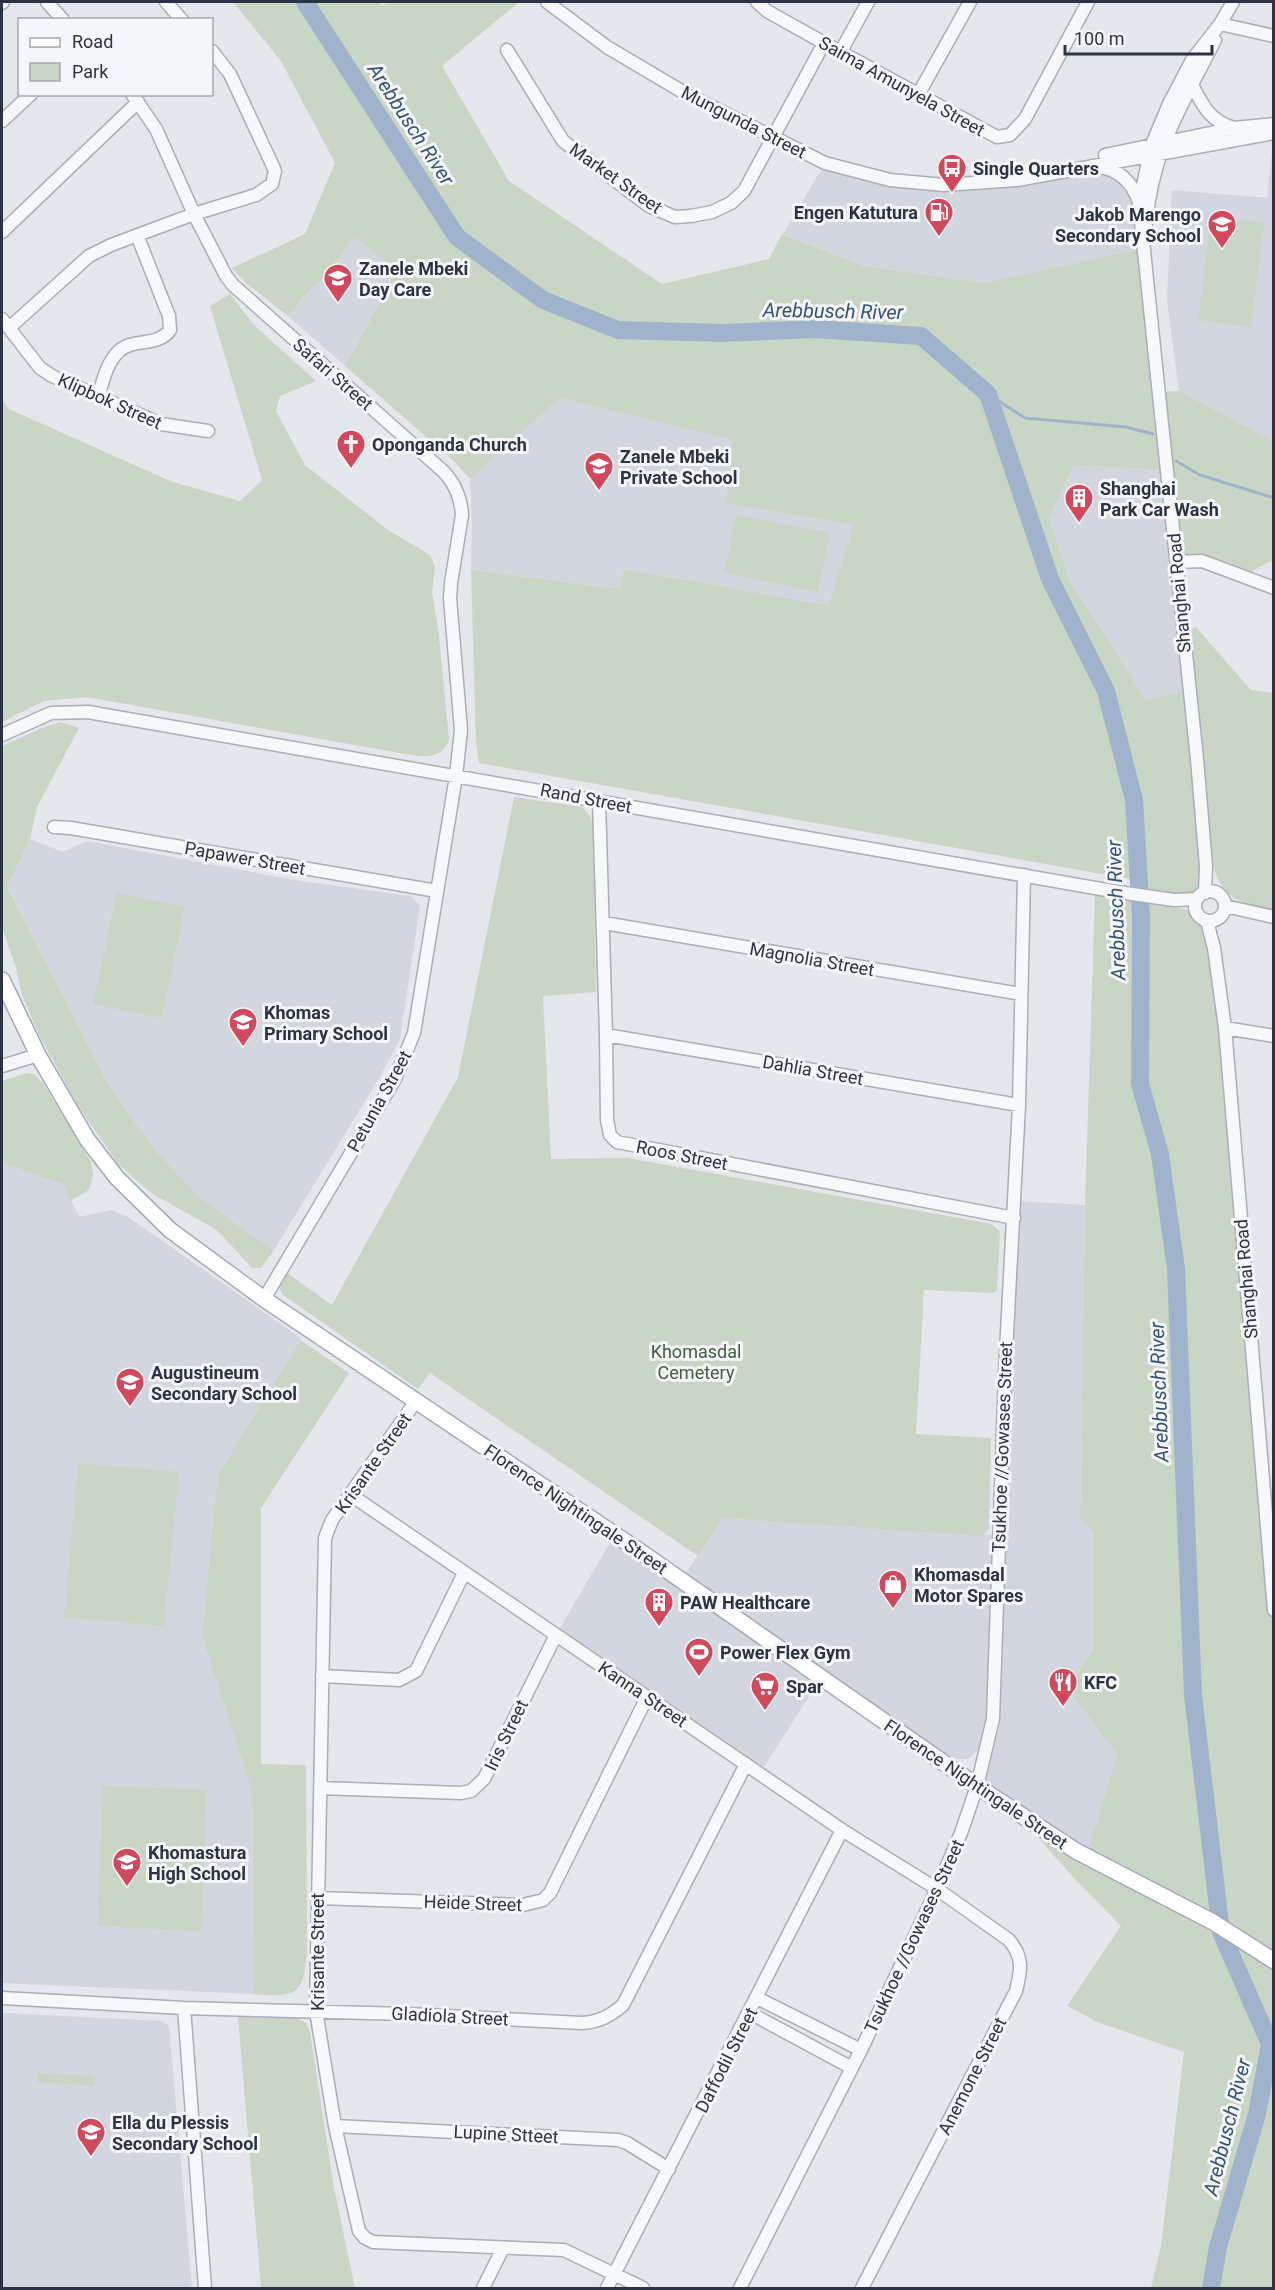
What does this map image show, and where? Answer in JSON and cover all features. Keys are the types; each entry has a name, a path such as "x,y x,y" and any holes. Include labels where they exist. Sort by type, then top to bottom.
{"main road":[{"name":"Florence Nightingale Street","path":"2,980 38,1055 73,1118 117,1178 171,1230 264,1299 630,1545 976,1786 1076,1851 1213,1922 1271,1957"}],"street":[{"path":"47,2 61,18"},
{"path":"166,2 180,18"},
{"name":"Mungunda Street","path":"547,2 591,37 634,65 771,138 825,163 864,174 927,185 963,185 1019,180 1089,165 1234,128 1274,124"},
{"name":"Saima Amunyela Street","path":"757,2 767,11 824,43 919,93 988,134 998,137 1011,135 1025,119 1088,2"},
{"path":"841,51 868,2"},
{"path":"919,93 970,2"},
{"name":"Shanghai Road","path":"1204,899 1206,866 1139,203 1169,104 1192,60 1220,24 1233,2"},
{"path":"1220,24 1274,36"},
{"name":"Shanghai Road","path":"1144,248 1157,148 1216,38 1220,24"},
{"name":"Market Street","path":"507,50 563,141 649,206 675,217 712,212 731,203 744,191 824,43"},
{"path":"5,323 89,256 194,214 256,195 272,184 275,178 271,162 230,74 213,52"},
{"path":"1191,83 1200,102 1216,122 1234,128"},
{"path":"2,121 29,96"},
{"path":"2,232 135,98"},
{"name":"Safari Street","path":"135,98 151,120 167,151 194,214 226,276 240,292 444,472 452,480 458,492 462,515 450,598 461,730 456,776"},
{"name":"Mungunda Street","path":"963,185 1157,148 1274,133"},
{"path":"1089,165 1116,171 1130,184 1139,203"},
{"path":"98,397 106,371 118,351 127,345 159,339 170,330 170,316 137,235"},
{"name":"Klipbok Street","path":"5,323 45,372 161,424 208,431"},
{"path":"1177,562 1202,561 1274,588"},
{"name":"Rand Street","path":"2,735 51,713 88,712 1118,892 1172,900 1204,899"},
{"name":"Petunia Street","path":"264,1299 387,1093 410,1047 456,776"},
{"name":"Roos Street","path":"599,801 606,1035 606,1120 610,1135 617,1142 1014,1218"},
{"name":"Papawer Street","path":"54,827 71,828 436,891"},
{"name":"Tsukhoe //Gowases Street","path":"740,2289 861,2050 937,1889 961,1833 993,1719 996,1691 998,1547 1019,1105 1024,875"},
{"path":"1218,915 1221,896 1204,899 1200,917 1251,914 1274,918"},
{"name":"Shanghai Road","path":"1218,915 1214,948 1225,1028 1274,1610"},
{"name":"Magnolia Street","path":"603,923 1021,994"},
{"path":"1225,1028 1274,1036"},
{"name":"Dahlia Street","path":"606,1035 1019,1105"},
{"path":"2,1066 38,1055"},
{"name":"Krisante Street","path":"416,1401 332,1520 325,1538 316,2011 334,2126 359,2231 373,2242 564,2250 643,2289"},
{"name":"Kanna Street","path":"351,1495 842,1830 937,1889"},
{"path":"322,1676 399,1680 416,1671 464,1573"},
{"name":"Iris Street","path":"320,1788 461,1793 471,1791 484,1779 556,1635"},
{"name":"Heide Street","path":"318,1898 523,1905 543,1900 550,1893 647,1697"},
{"name":"Gladiola Street","path":"2,1998 184,2008 595,2022 614,2013 623,2005 746,1764"},
{"name":"Daffodil Street","path":"607,2289 842,1830"},
{"name":"Anemone Street","path":"862,2289 1016,1991 1020,1973 1018,1950 1009,1940 937,1889"},
{"path":"757,1998 861,2050"},
{"path":"184,2008 205,2289"},
{"path":"750,2013 852,2068"},
{"name":"Lupine Stteet","path":"334,2126 618,2140 627,2143 669,2169"},
{"path":"483,2289 503,2247"}],"shaded area":[{"name":"Jakob Marengo Secondary School","path":"1272,152 1273,441 1179,391 1167,301 1172,190 1267,198"},
{"path":"825,163 927,185 1089,165 1130,184 1144,248 984,283 864,266 783,234"},
{"name":"Zanele Mbeki Day Care","path":"354,236 397,270 345,366 288,316 307,293 328,274"},
{"name":"Zanele Mbeki Private School","path":"560,398 734,440 727,503 853,525 828,605 623,569 621,589 471,570 470,479"},
{"path":"1074,465 1167,470 1189,691 1146,701 1070,581 1049,519"},
{"name":"Khomas Primary School","path":"30,839 63,852 87,841 294,880 411,896 420,906 400,1039 378,1080 274,1250 202,1200 155,1150 108,1084 7,885"},
{"name":"Augustineum Secondary School","path":"2,1163 63,1184 79,1217 112,1210 128,1217 301,1338 217,1476 202,1637 252,1792 254,1994 2,1983"},
{"path":"1018,1201 1085,1205 1080,1519 1094,1533 1094,1647 1068,1689 1117,1755 1086,1856 985,1781 1000,1725"},
{"path":"723,1518 994,1535 990,1699 979,1749 968,1759 954,1759 821,1678 760,1773 556,1635 615,1534 681,1580"},
{"name":"Ella du Plessis Secondary School","path":"2,2013 162,2021 169,2026 192,2288 2,2288"}],"green space":[{"path":"233,2 379,2 382,5 390,2 519,2 442,66 509,181 662,284 769,259 782,234 864,266 984,283 1144,248 1158,392 1179,391 1273,441 1273,560 1242,576 1213,564 1177,562 1166,470 1074,465 1049,519 1070,581 1146,700 1189,691 1205,893 1197,899 1140,894 1134,800 1106,691 1072,624 1105,692 1122,757 1132,803 1136,880 479,763 476,744 471,570 621,589 623,569 828,605 853,525 726,503 733,440 560,398 470,479 454,461 345,366 397,270 354,237 328,274 307,293 288,316 246,283 232,268 305,234 335,163 281,61","holes":["815,329 921,336 984,391 918,338 815,331 718,334"]},
{"path":"1211,216 1264,223 1251,327 1198,320"},
{"path":"230,294 254,325 316,381 280,396 276,411 305,465 388,530 430,555 435,566 432,593 438,627 449,739 442,751 437,754 412,755 87,697 44,701 2,722 2,400 9,409 170,481 240,501 262,480 210,306"},
{"path":"736,515 830,533 818,592 724,573"},
{"path":"1196,627 1251,690 1273,693 1273,910 1252,906 1235,898 1222,885 1213,865 1190,629"},
{"path":"60,722 79,728 37,807 30,839 7,886 108,1084 155,1150 202,1200 274,1250 261,1268 252,1268 217,1230 151,1193 118,1164 77,1104 39,1035 22,995 16,968 2,927 2,746"},
{"name":"Khomasdal Cemetery","path":"514,797 582,807 591,817 593,831 596,992 543,996 551,1159 628,1158 992,1224 1000,1232 997,1290 993,1293 924,1290 916,1434 991,1438 989,1529 982,1536 723,1518 698,1556 430,1373 418,1389 283,1295 279,1287 286,1272 332,1305 458,1077"},
{"path":"116,893 185,907 162,1018 93,1004"},
{"path":"1095,895 1196,911 1207,921 1214,948 1273,1610 1273,2288 1151,2288 1161,2246 1184,2052 1100,2023 1067,2006 1121,1926 1072,1876 1013,1809 1086,1856 1117,1755 1068,1689 1094,1647 1094,1533 1080,1519 1085,1205"},
{"path":"27,1073 34,1074 43,1083 91,1162 93,1175 89,1190 70,1201 63,1184 2,1163 2,1081"},
{"path":"300,1340 349,1373 261,1508 261,1764 306,1765 307,1952 305,1967 303,1978 295,1991 289,1994 268,1995 254,1994 252,1792 202,1637 217,1476"},
{"path":"78,1463 179,1472 164,1626 64,1617"},
{"path":"103,1786 207,1790 201,1931 97,1926"},
{"path":"238,2017 297,2018 306,2023 310,2032 334,2188 355,2288 261,2288"},
{"path":"38,2073 95,2076 94,2086 37,2082"}],"waterway":[{"name":"Arebbusch River","path":"305,2 457,237 543,300 618,330 723,333 815,329 921,336 988,394 1050,579 1106,691 1134,800 1141,917 1140,1084 1160,1154 1176,1269 1193,1695 1221,1932 1270,2044 1257,2114 1218,2247 1211,2288"},
{"path":"988,394 1025,418 1126,427 1153,434"},
{"path":"1176,461 1200,475 1274,498"},
{"name":"Arebbusch River","path":"1266,2064 1274,2067"}],"place":[{"name":"Single Quarters","path":"952,194"},
{"name":"Engen Katutura","path":"939,238"},
{"name":"Jakob Marengo Secondary School","path":"1222,250"},
{"name":"Zanele Mbeki Day Care","path":"338,304"},
{"name":"Oponganda Church","path":"351,470"},
{"name":"Zanele Mbeki Private School","path":"599,492"},
{"name":"Shanghai Park Car Wash","path":"1079,524"},
{"name":"Khomas Primary School","path":"243,1048"},
{"name":"Augustineum Secondary School","path":"130,1408"},
{"name":"Khomasdal Motor Spares","path":"893,1610"},
{"name":"PAW Healthcare","path":"659,1628"},
{"name":"Power Flex Gym","path":"699,1678"},
{"name":"KFC","path":"1063,1708"},
{"name":"Spar","path":"765,1712"},
{"name":"Khomastura High School","path":"127,1888"},
{"name":"Ella du Plessis Secondary School","path":"91,2158"}]}
